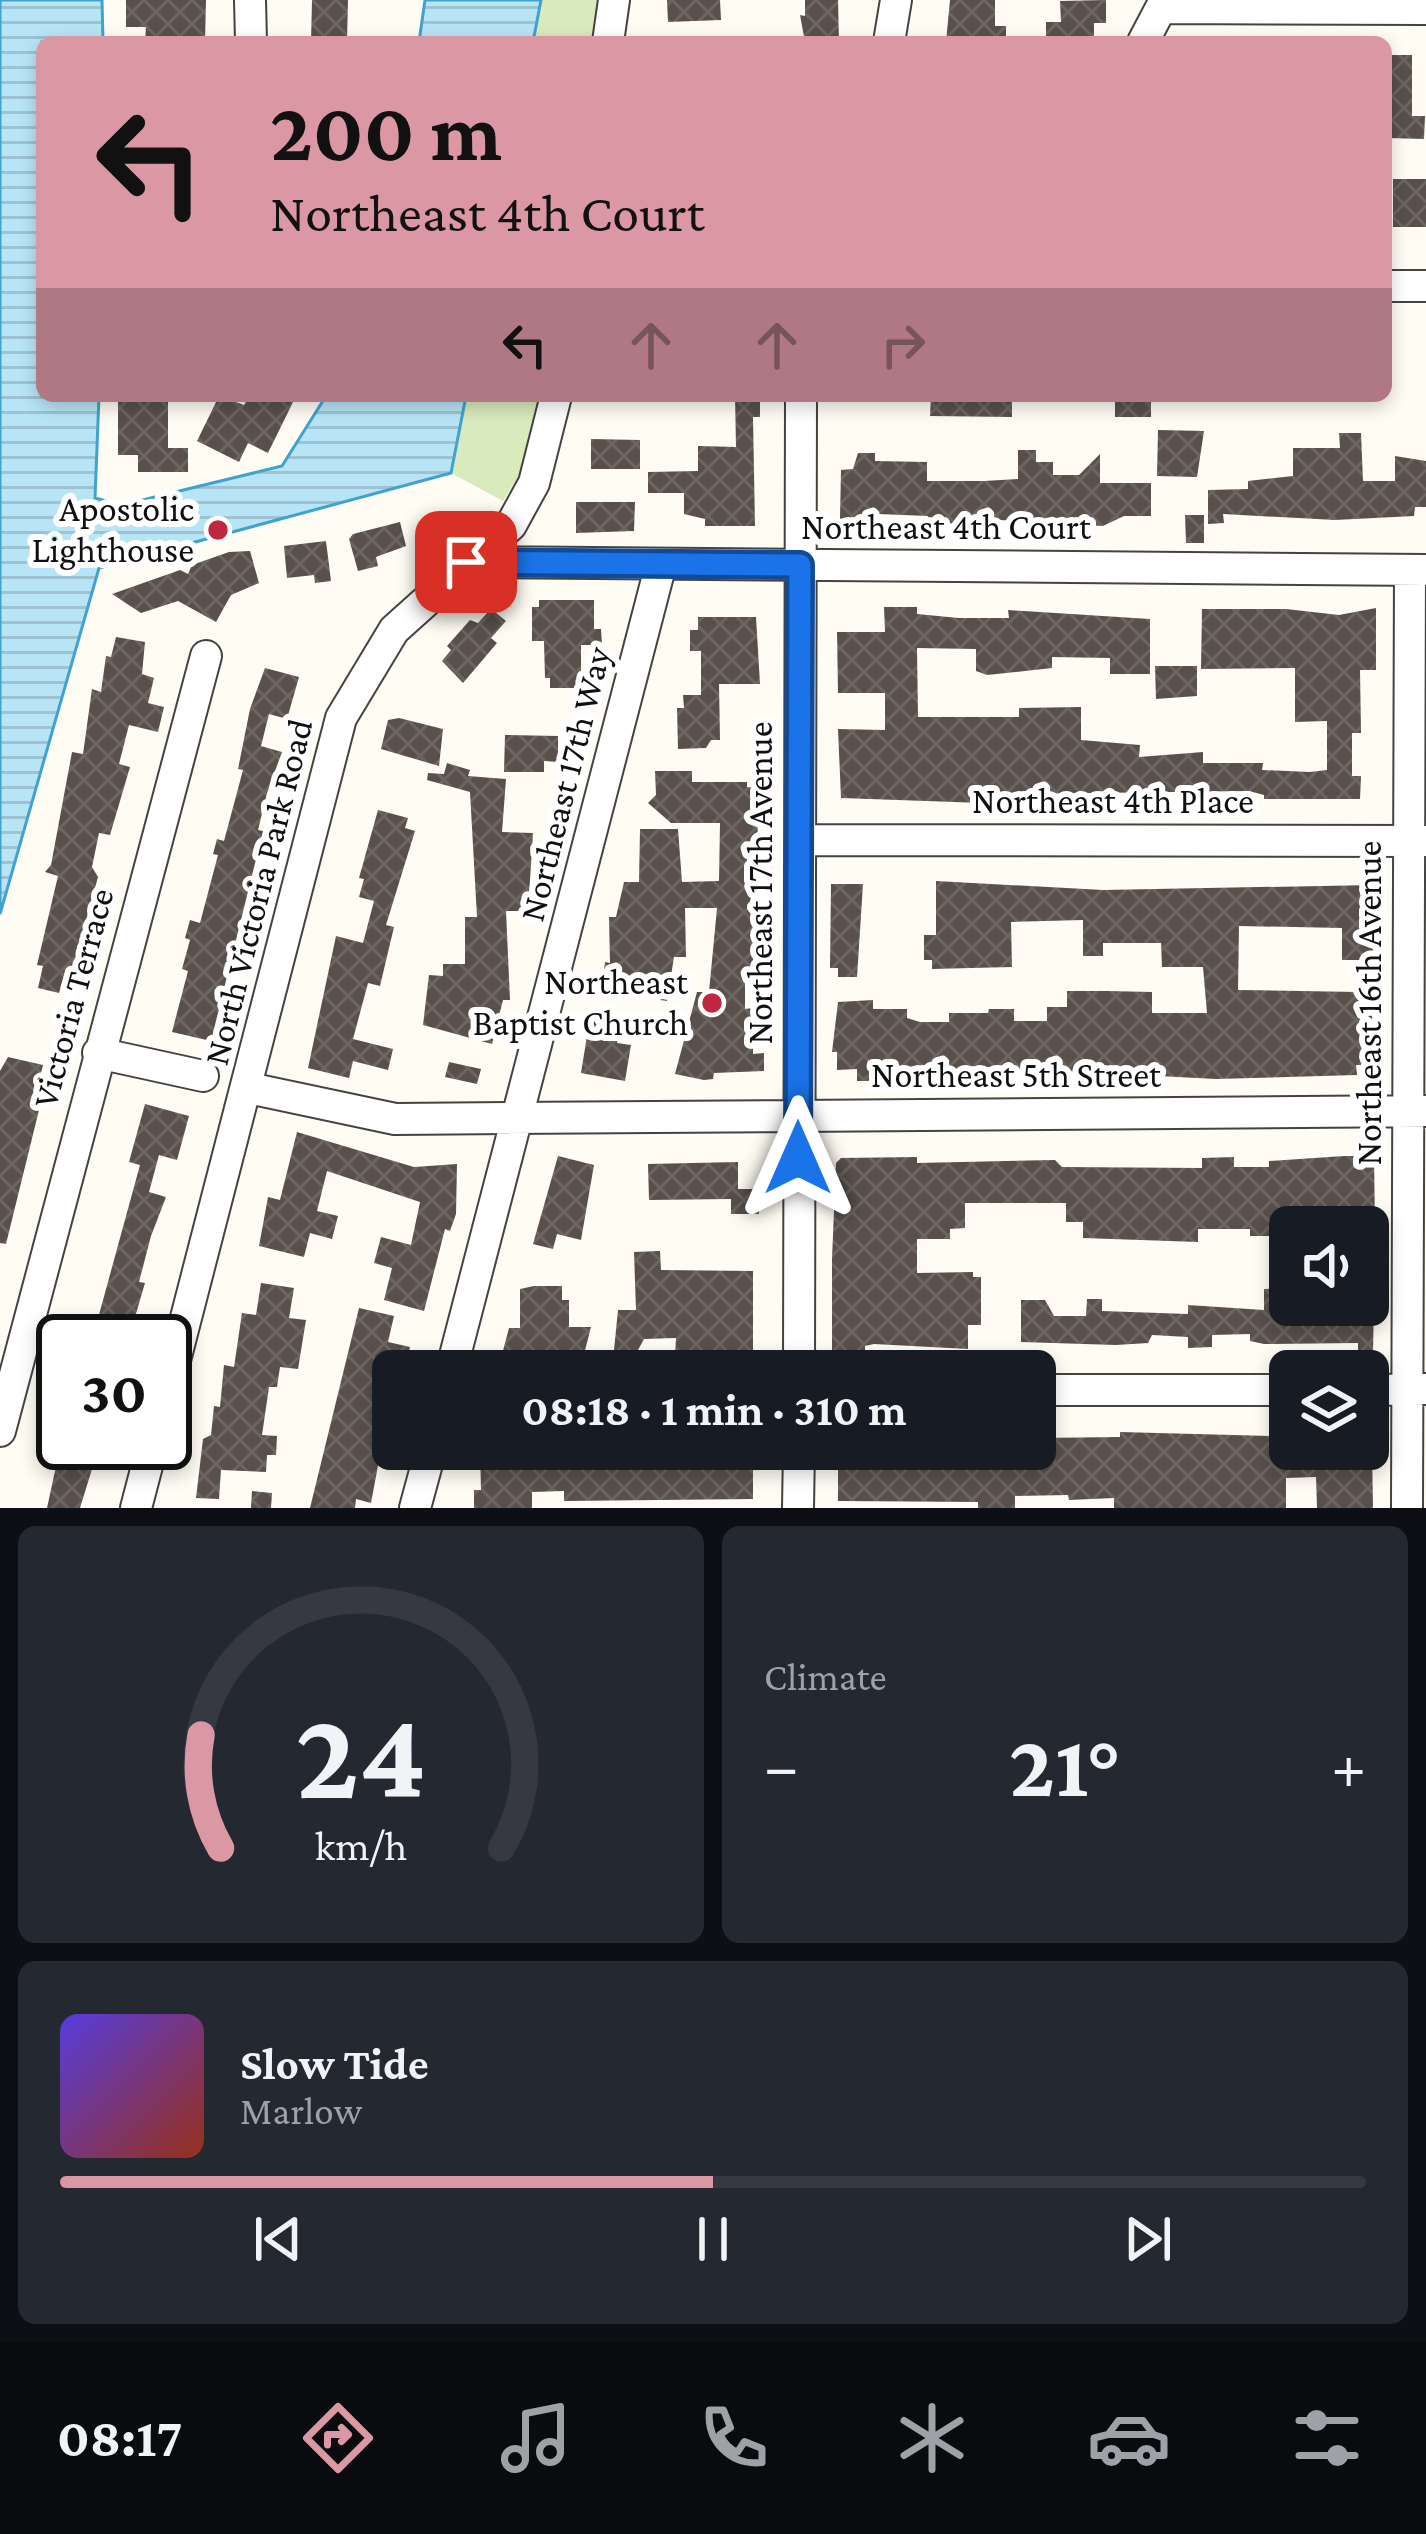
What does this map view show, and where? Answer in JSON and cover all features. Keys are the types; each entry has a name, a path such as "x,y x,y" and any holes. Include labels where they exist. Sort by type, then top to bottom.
{"street":[{"path":"250,0 251,36"},
{"path":"609,36 614,0"},
{"path":"890,36 896,0"},
{"path":"1146,36 1164,4 1426,9"},
{"path":"1392,286 1426,286"},
{"name":"North Victoria Park Road","path":"188,1314 341,718 394,630 511,524 534,483 554,402"},
{"name":"Northeast 17th Avenue","path":"800,1350 801,402"},
{"name":"Northeast 4th Court","path":"466,562 1418,570"},
{"name":"Northeast 17th Way","path":"457,1350 662,564"},
{"name":"Northeast 16th Avenue","path":"1407,1508 1417,1389 1418,570"},
{"name":"Victoria Terrace","path":"0,1430 206,656"},
{"name":"Northeast 4th Place","path":"801,840 1417,841"},
{"path":"98,1053 203,1076"},
{"name":"Northeast 5th Street","path":"249,1088 395,1119 1417,1111"},
{"path":"1056,1390 1269,1390"},
{"path":"136,1508 146,1470"},
{"path":"415,1508 425,1470"},
{"path":"798,1508 799,1470"}],"green space":[{"path":"541,0 603,0 598,36 534,36"},
{"path":"465,402 542,402 525,465 503,501 451,473"}],"water":[{"path":"0,0 102,0 103,36 36,36 36,402 99,402 95,498 122,505 282,466 322,402 465,402 451,473 99,568 0,914"},
{"path":"425,0 541,0 534,36 420,36"}],"building":[{"path":"126,0 206,0 205,36 145,36 146,27 126,27"},
{"path":"312,0 348,0 347,36 311,36"},
{"path":"667,0 720,0 721,20 668,22"},
{"path":"805,0 838,0 839,36 804,36 800,15 805,16"},
{"path":"950,0 995,0 995,26 1006,26 1006,36 947,36"},
{"path":"1106,0 1106,23 1094,23 1094,36 1046,36 1046,22 1061,22 1060,1"},
{"path":"1392,55 1412,55 1412,116 1425,116 1424,139 1392,138"},
{"path":"1393,179 1426,179 1426,227 1393,227"},
{"path":"118,402 168,402 168,448 188,448 188,472 138,472 138,455 118,455"},
{"path":"216,402 293,402 268,453 248,443 239,462 197,441"},
{"path":"735,402 760,402 760,417 753,417 755,526 705,526 705,519 684,514 684,493 648,493 648,472 698,471 698,446 736,447"},
{"path":"931,402 1012,402 1012,417 930,416"},
{"path":"1115,402 1151,402 1151,417 1115,417"},
{"path":"1158,430 1204,431 1197,477 1157,476"},
{"path":"1339,433 1361,433 1363,481 1395,481 1395,456 1426,461 1426,507 1415,507 1414,516 1335,520 1223,514 1224,523 1208,524 1208,490 1248,489 1248,481 1293,476 1293,448 1340,448"},
{"path":"591,439 640,440 640,469 591,469"},
{"path":"1018,450 1036,450 1036,462 1053,462 1053,475 1079,475 1100,454 1100,483 1151,483 1151,516 1124,516 1103,526 1000,520 928,525 928,516 878,514 876,521 840,519 841,470 853,469 858,453 875,453 875,461 927,462 927,481 984,481 1018,479"},
{"path":"576,502 635,502 634,531 576,533"},
{"path":"1185,515 1204,515 1204,543 1186,543"},
{"path":"400,522 406,546 376,557 378,566 358,571 349,539 353,534"},
{"path":"326,541 331,581 315,583 314,575 287,578 284,546"},
{"path":"250,551 259,583 231,595 216,622 178,601 141,613 112,594 180,570 188,574 192,565 229,552"},
{"path":"539,600 594,600 594,629 601,629 602,645 581,645 581,688 550,688 550,678 545,678 544,641 532,641 532,607 539,607"},
{"path":"884,607 917,607 917,614 959,618 1009,618 1008,610 1150,619 1150,674 1110,674 1110,658 1052,657 1052,668 987,675 976,671 976,649 917,648 918,717 1019,717 1019,708 1081,707 1081,740 1140,745 1139,757 1203,752 1203,763 1263,763 1262,770 1310,772 1327,770 1327,721 1295,722 1295,668 1201,669 1202,609 1286,609 1339,615 1376,608 1376,670 1360,670 1361,733 1352,733 1352,776 1361,776 1360,799 1264,799 1249,791 1011,794 1011,804 841,798 838,729 885,730 885,693 838,693 837,632 885,632"},
{"path":"491,609 506,621 491,638 497,643 463,683 442,661 451,650 447,646 470,620 478,623"},
{"path":"698,617 756,617 760,684 719,684 720,740 711,740 706,748 678,749 677,708 684,708 683,695 701,695 701,651 690,651 690,630 698,630"},
{"path":"116,637 145,642 142,674 154,678 148,703 164,707 158,732 129,725 119,764 130,767 110,835 99,833 92,867 98,877 72,971 66,969 59,993 38,988 43,966 37,965 58,876 45,872 51,865 72,752 83,754 92,689 101,692 106,656 111,657"},
{"path":"1155,666 1197,666 1197,696 1156,699"},
{"path":"265,668 299,677 287,719 269,714 261,746 282,752 267,793 258,830 263,831 211,1041 172,1032 188,971 182,969 190,940 185,938 190,920 200,923 218,855 213,854 217,839 224,841 243,770 238,769 250,709"},
{"path":"399,718 443,729 439,766 381,749 388,720"},
{"path":"505,735 558,736 558,762 544,761 544,772 504,772"},
{"path":"447,763 470,770 468,776 506,779 502,832 533,833 528,911 506,911 510,1000 503,1000 492,1044 423,1025 429,975 443,976 443,964 465,964 465,917 477,917 470,792 427,780 428,773 444,774"},
{"path":"655,771 692,771 692,782 747,782 747,787 757,788 758,847 773,847 772,871 753,871 753,977 745,977 745,1009 753,1008 753,1054 764,1053 764,1071 714,1073 713,1079 704,1080 675,1074 697,992 709,992 717,908 685,908 686,957 674,957 667,1001 639,997 641,986 603,981 605,962 610,963 609,917 616,917 624,882 639,882 640,829 678,829 682,882 719,881 720,823 671,823 648,803 656,795"},
{"path":"378,810 408,818 405,828 415,831 386,925 394,927 380,986 368,983 353,1039 393,1049 388,1070 353,1061 349,1078 308,1068 336,936 363,943 374,901 359,897 364,879 359,878"},
{"path":"936,881 1103,890 1373,885 1373,960 1342,960 1342,928 1239,926 1238,990 1359,992 1360,1014 1372,1014 1373,1065 1356,1065 1357,1075 1216,1079 968,1066 964,1073 873,1073 873,1081 857,1081 857,1069 837,1070 837,1052 832,1052 838,1002 873,1000 873,1009 907,1009 907,1018 920,1022 949,1022 949,1013 988,1013 989,1009 1014,1009 1014,1021 1047,1021 1047,1007 1067,1007 1067,991 1152,992 1152,1013 1207,1013 1203,967 1162,967 1161,943 1103,943 1103,956 1083,956 1083,920 1011,922 1012,967 932,969 932,960 924,960 924,935 936,935"},
{"path":"831,884 863,884 857,977 838,977 838,968 830,968"},
{"path":"590,1017 620,1023 617,1043 631,1045 625,1081 581,1073"},
{"path":"8,1057 43,1065 33,1105 40,1106 6,1244 0,1243 0,1071"},
{"path":"449,1062 481,1069 477,1084 445,1077"},
{"path":"145,1104 189,1116 177,1160 159,1155 149,1192 166,1197 139,1282 145,1283 136,1314 99,1314 140,1165 129,1162"},
{"path":"297,1132 414,1167 457,1164 456,1214 450,1231 445,1229 424,1311 384,1300 392,1268 374,1263 381,1237 411,1245 420,1202 327,1171 317,1211 338,1216 332,1239 310,1233 304,1257 259,1246 268,1197 280,1200"},
{"path":"558,1156 594,1165 581,1240 557,1234 553,1249 533,1244"},
{"path":"1374,1156 1375,1206 1269,1206 1269,1236 1250,1236 1250,1229 1198,1229 1198,1242 1083,1238 1083,1222 1066,1222 1066,1203 965,1203 965,1228 950,1229 950,1239 917,1239 917,1273 973,1272 973,1277 981,1277 981,1325 968,1325 968,1349 874,1344 865,1350 832,1350 836,1163 841,1158 917,1157 917,1163 1055,1160 1062,1167 1202,1168 1202,1158 1234,1157 1234,1167 1269,1167 1269,1161"},
{"path":"738,1162 738,1189 759,1189 759,1214 731,1214 731,1199 649,1200 648,1164"},
{"path":"660,1251 661,1270 753,1271 753,1350 675,1350 676,1338 644,1339 638,1350 614,1350 618,1310 636,1310 634,1252"},
{"path":"261,1283 294,1288 289,1318 306,1320 298,1369 280,1367 277,1387 269,1387 262,1435 277,1436 276,1455 267,1455 266,1472 221,1470 219,1499 196,1498 203,1439 211,1435 214,1406 220,1407 224,1365 234,1367 242,1313 256,1315"},
{"path":"562,1286 562,1300 569,1300 569,1327 591,1327 585,1350 503,1350 509,1328 520,1328 520,1289"},
{"path":"1264,1289 1269,1289 1269,1326 1374,1326 1373,1350 1358,1350 1358,1343 1264,1344 1250,1341 1250,1334 1212,1335 1212,1347 1188,1348 1188,1337 1152,1335 1148,1343 1116,1345 1021,1342 1021,1300 1045,1300 1054,1316 1086,1316 1087,1299 1102,1299 1102,1311 1188,1314 1188,1305 1264,1310"},
{"path":"359,1308 394,1316 388,1342 410,1347 372,1350 372,1470 377,1470 371,1503 356,1499 355,1508 310,1508"},
{"path":"1120,1432 1269,1436 1269,1470 1372,1470 1373,1508 1317,1508 1316,1477 1286,1478 1286,1508 1114,1508 1114,1498 1069,1500 1068,1495 1015,1496 1015,1508 978,1508 978,1502 838,1501 838,1470 1056,1470 1056,1438 1120,1437"},
{"path":"55,1470 92,1470 80,1508 47,1508"},
{"path":"481,1470 753,1470 753,1499 564,1501 564,1491 532,1492 532,1508 474,1508 474,1490 481,1490"},
{"path":"252,1491 272,1493 271,1508 251,1508"}],"place":[{"name":"Apostolic Lighthouse","path":"218,530"},
{"name":"Northeast Baptist Church","path":"712,1003"}],"route":[{"path":"466,562 800,565 798,1158"}]}
